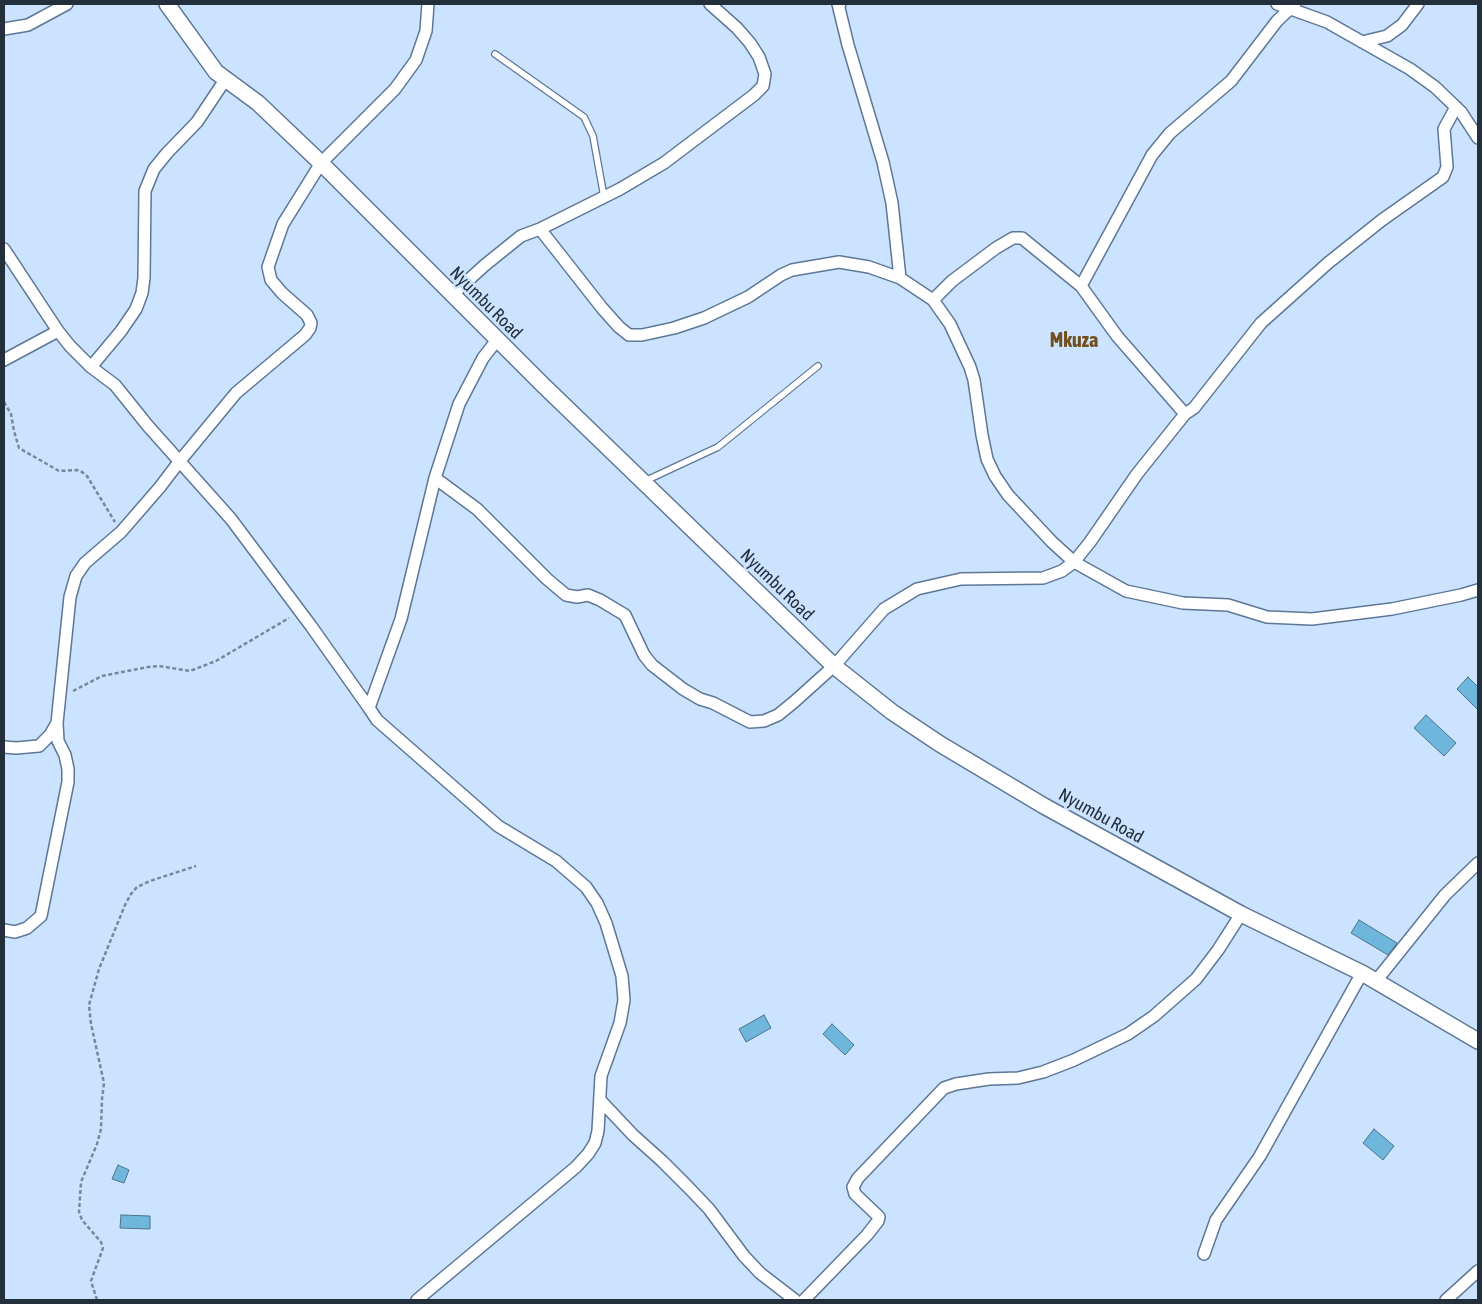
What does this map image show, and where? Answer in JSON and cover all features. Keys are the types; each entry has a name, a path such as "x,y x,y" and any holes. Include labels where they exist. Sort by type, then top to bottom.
{"street":[{"path":"4,29 28,25 67,4"},
{"name":"Nyumbu Road","path":"167,4 216,72 258,103 321,163 497,340 834,666 892,712 940,744 1044,806 1241,914 1362,973 1478,1041"},
{"path":"4,930 15,932 26,928 41,916 68,782 65,756 58,741 58,723 70,597 76,576 85,563 121,532 160,487 236,392 310,328 311,323 307,315 282,293 272,280 268,267 282,224 321,163 395,89 416,60 426,31 428,4"},
{"path":"452,295 521,236 540,229 604,197 664,163 754,95 763,86 765,74 759,57 750,43 723,14 710,4"},
{"path":"839,4 869,120 883,162 892,204 900,278"},
{"path":"1277,4 1293,6 1328,22 1410,69 1435,87 1461,112 1478,138"},
{"path":"1362,42 1387,36 1402,25 1418,4"},
{"path":"1081,286 1152,155 1170,134 1231,82 1277,21 1293,6"},
{"path":"91,367 136,309 142,293 144,278 145,191 154,169 166,153 197,122 225,80"},
{"path":"435,478 477,509 547,579 566,595 577,597 588,595 625,615 644,655 652,665 683,689 700,700 713,702 750,722 764,721 778,715 834,666 884,609 917,589 961,579 1043,578 1062,571 1074,562 1137,474 1185,414 1194,408 1261,323 1328,263 1382,220 1443,177 1447,166 1444,129 1456,107"},
{"path":"540,229 602,308 629,335 642,335 674,328 704,318 748,296 792,270 839,262 869,267 900,278 933,300 950,324 974,380 982,434 988,459 995,476 1008,495 1052,542 1074,562 1126,592 1182,603 1228,604 1267,617 1312,620 1392,608 1478,590"},
{"path":"933,300 952,281 973,265 1013,238 1022,238 1081,286 1117,336 1185,414"},
{"path":"4,249 58,331 91,367 115,385 179,462 231,519 300,611 377,720 498,826 556,861 580,882 597,902 606,923 622,976 624,1000 620,1023 601,1076 598,1132 595,1143 576,1167 417,1300"},
{"path":"4,360 58,331"},
{"path":"369,708 401,619 435,478 459,404 483,358 497,340"},
{"path":"4,747 39,746 50,736 58,723"},
{"path":"1376,982 1445,895 1478,862"},
{"path":"804,1300 862,1241 878,1221 879,1217 855,1194 853,1187 858,1178 944,1088 956,1084 1018,1078 1043,1072 1074,1060 1128,1034 1161,1010 1196,979 1218,950 1241,914"},
{"path":"1204,1254 1216,1220 1260,1156 1362,973"},
{"path":"600,1100 633,1136 662,1160 688,1187 721,1224 744,1256 760,1273 795,1300"},
{"path":"1446,1300 1478,1271"}],"lane":[{"path":"494,54 584,117 593,136 604,197"},
{"path":"644,482 718,447 818,366"}],"path":[{"path":"4,402 12,414 19,448 60,471 77,470 87,476 121,532"},
{"path":"61,697 102,676 159,666 190,671 216,661 300,611"},
{"path":"98,1300 91,1281 103,1248 101,1242 82,1220 79,1212 81,1182 102,1129 104,1083 91,1024 89,1005 99,969 125,905 132,894 138,887 150,881 196,866"}],"building":[{"path":"1468,677 1478,687 1478,710 1457,689"},
{"path":"1426,715 1456,743 1444,756 1414,728"},
{"path":"1359,920 1397,943 1388,955 1351,933"},
{"path":"764,1015 771,1028 746,1042 739,1029"},
{"path":"832,1024 854,1045 845,1055 823,1034"},
{"path":"1374,1129 1394,1146 1383,1160 1363,1143"},
{"path":"118,1165 129,1170 124,1183 112,1179"},
{"path":"121,1215 150,1216 150,1229 120,1228"}],"district":[{"name":"Mkuza","path":"1074,341"}]}
